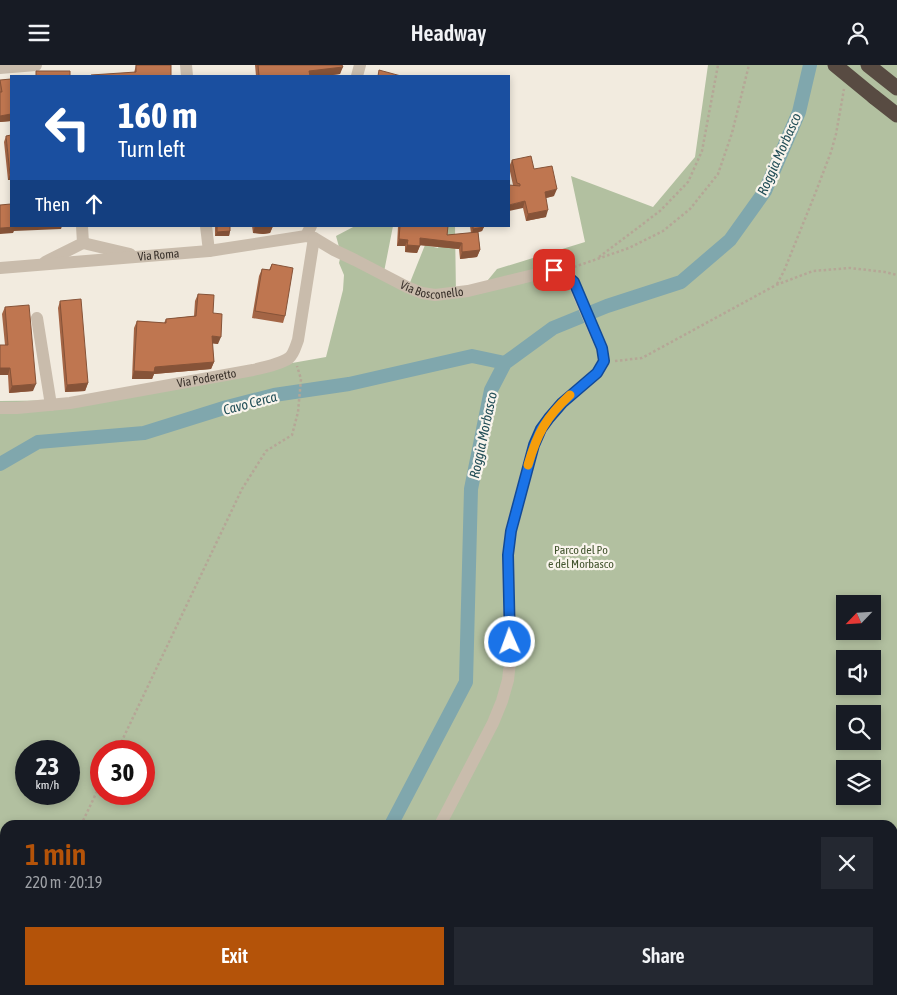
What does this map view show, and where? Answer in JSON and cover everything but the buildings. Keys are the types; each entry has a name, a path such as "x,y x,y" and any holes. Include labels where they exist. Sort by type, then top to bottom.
{"highway":[{"path":"835,65 897,115"},
{"path":"868,65 897,88"}],"street":[{"path":"0,69 36,65"},
{"path":"82,227 83,243"},
{"path":"206,227 209,251"},
{"name":"Via Roma","path":"0,268 209,251 310,233"},
{"name":"Via Bosconello","path":"310,233 334,250 422,293 435,295 468,291 554,270 566,275"},
{"name":"Via Poderetto","path":"0,408 70,403 253,370 289,358 298,340 310,233"},
{"path":"38,265 83,243 143,257"},
{"path":"443,820 493,723 508,680 510,642 508,555 511,531 534,445 541,429 556,410 597,373 604,361 602,348 574,282 566,275"},
{"path":"37,318 51,405"}],"path":[{"path":"596,259 660,211 688,182 702,151 718,65"},
{"path":"566,275 574,266 629,248 663,231 690,209 718,174 732,133 749,65"},
{"path":"776,285 784,271 816,194 831,152 846,82"},
{"path":"604,361 642,358 776,285 813,271 850,268 897,275"},
{"path":"121,740 242,489 266,451 292,435 298,411 301,379"},
{"path":"83,820 91,805"}],"green space":[{"name":"Parco del Po e del Morbasco","path":"708,65 897,65 897,820 0,820 0,401 81,400 326,357 343,290 344,275 339,263 341,254 336,236 353,227 393,227 384,272 409,285 425,245 438,248 444,227 455,227 456,294 483,286 497,269 585,242 571,176 653,207 695,157"}],"waterway":[{"name":"Roggia Morbasco","path":"394,820 466,682 471,489 491,390 505,363 553,328 607,306 681,282 730,240 765,191 799,112 810,65"},
{"name":"Cavo Cerca","path":"0,464 38,442 144,433 227,407 274,395 349,384 472,356 505,363"}],"slow traffic":[{"path":"528,465 541,429 570,395"}],"route":[{"path":"510,642 508,555 511,531 534,445 541,429 549,418 562,403 597,373 604,361 602,348 574,282 566,275 554,270"}]}
